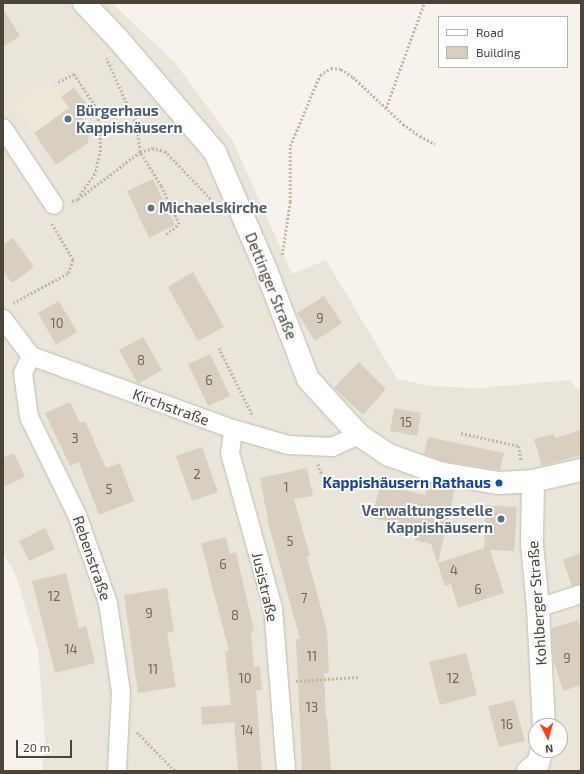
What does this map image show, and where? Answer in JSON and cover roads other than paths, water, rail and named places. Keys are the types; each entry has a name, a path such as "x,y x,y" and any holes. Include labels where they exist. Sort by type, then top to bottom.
{"street":[{"name":"Dettinger Straße","path":"84,3 118,39 215,152 266,270 308,379 358,435 389,455 439,473 499,483 528,481 581,470"},
{"path":"3,128 54,205"},
{"path":"6,311 31,356"},
{"name":"Kirchstraße","path":"31,356 233,430 288,445 332,447 358,435"},
{"name":"Rebenstraße","path":"31,356 24,373 29,417 77,515 108,603 121,692 117,771"},
{"name":"Jusistraße","path":"233,430 230,453 273,608 286,771"},
{"name":"Kohlberger Straße","path":"528,481 538,608 544,718"},
{"path":"538,608 581,594"},
{"path":"528,771 538,763 540,758"}],"place":[{"name":"Bürgerhaus Kappishäusern","path":"68,119"},
{"name":"Michaelskirche","path":"151,208"},
{"name":"Kappishäusern Rathaus","path":"499,483"},
{"name":"Verwaltungsstelle Kappishäusern","path":"501,519"}]}
